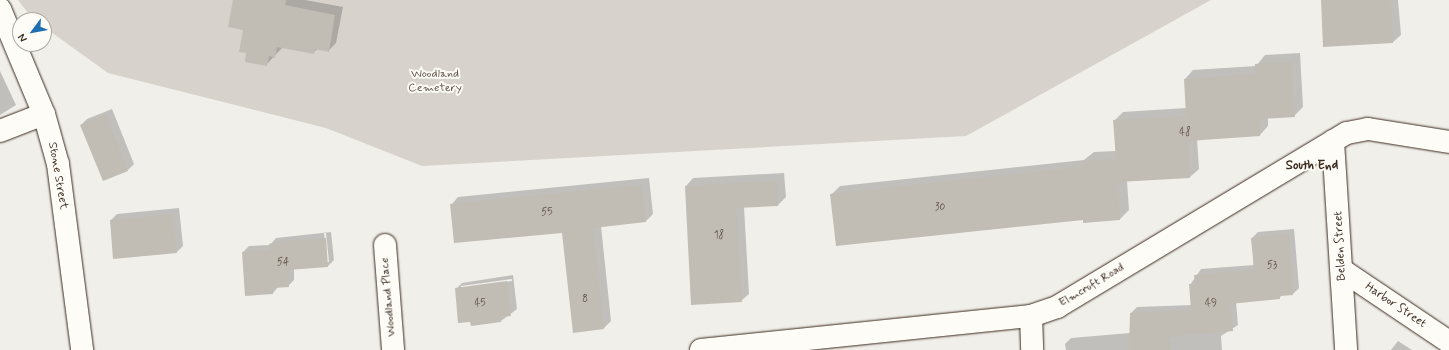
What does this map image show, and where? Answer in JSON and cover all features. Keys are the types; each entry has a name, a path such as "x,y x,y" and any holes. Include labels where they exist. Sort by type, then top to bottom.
{"street":[{"name":"Stone Street","path":"0,10 44,114 58,164 82,350"},
{"path":"0,131 44,114"},
{"name":"Elmcroft Road","path":"714,349 1031,316 1057,307 1334,141 1352,132 1368,129 1449,142"},
{"name":"Belden Street","path":"1334,141 1346,350"},
{"name":"Woodland Place","path":"385,245 393,350"},
{"name":"Harbor Street","path":"1342,270 1449,342"},
{"path":"1031,316 1032,350"}],"green space":[{"name":"Woodland Cemetery","path":"18,0 1211,0 966,136 422,166 326,128 108,73 52,33 52,12 27,12"}],"building":[{"path":"233,0 286,0 285,5 335,15 329,52 315,49 314,54 277,47 275,58 269,56 267,66 245,62 246,53 239,52 243,30 228,27"},
{"path":"1321,0 1391,0 1393,43 1323,47"},
{"path":"1291,62 1295,117 1259,119 1260,136 1188,141 1190,178 1118,182 1120,220 1083,223 1083,220 836,246 830,194 1080,167 1079,163 1085,161 1116,159 1113,120 1186,116 1184,79 1255,74 1255,64"},
{"path":"106,114 128,171 103,181 80,125"},
{"path":"777,181 778,206 736,208 742,302 691,305 685,186"},
{"path":"642,185 646,222 593,228 604,329 573,333 562,233 454,243 450,204"},
{"path":"173,214 177,253 113,259 110,220"},
{"path":"1289,234 1293,295 1280,296 1280,299 1230,304 1233,331 1169,337 1170,350 1129,350 1130,313 1191,310 1189,284 1195,284 1194,275 1254,270 1251,238"},
{"path":"326,238 328,267 288,270 289,287 273,288 273,294 245,296 242,252 269,250 269,244 281,241"},
{"path":"507,281 511,316 501,317 501,322 471,326 470,322 458,323 455,288"}],"district":[{"name":"South End","path":"1312,166"}]}
